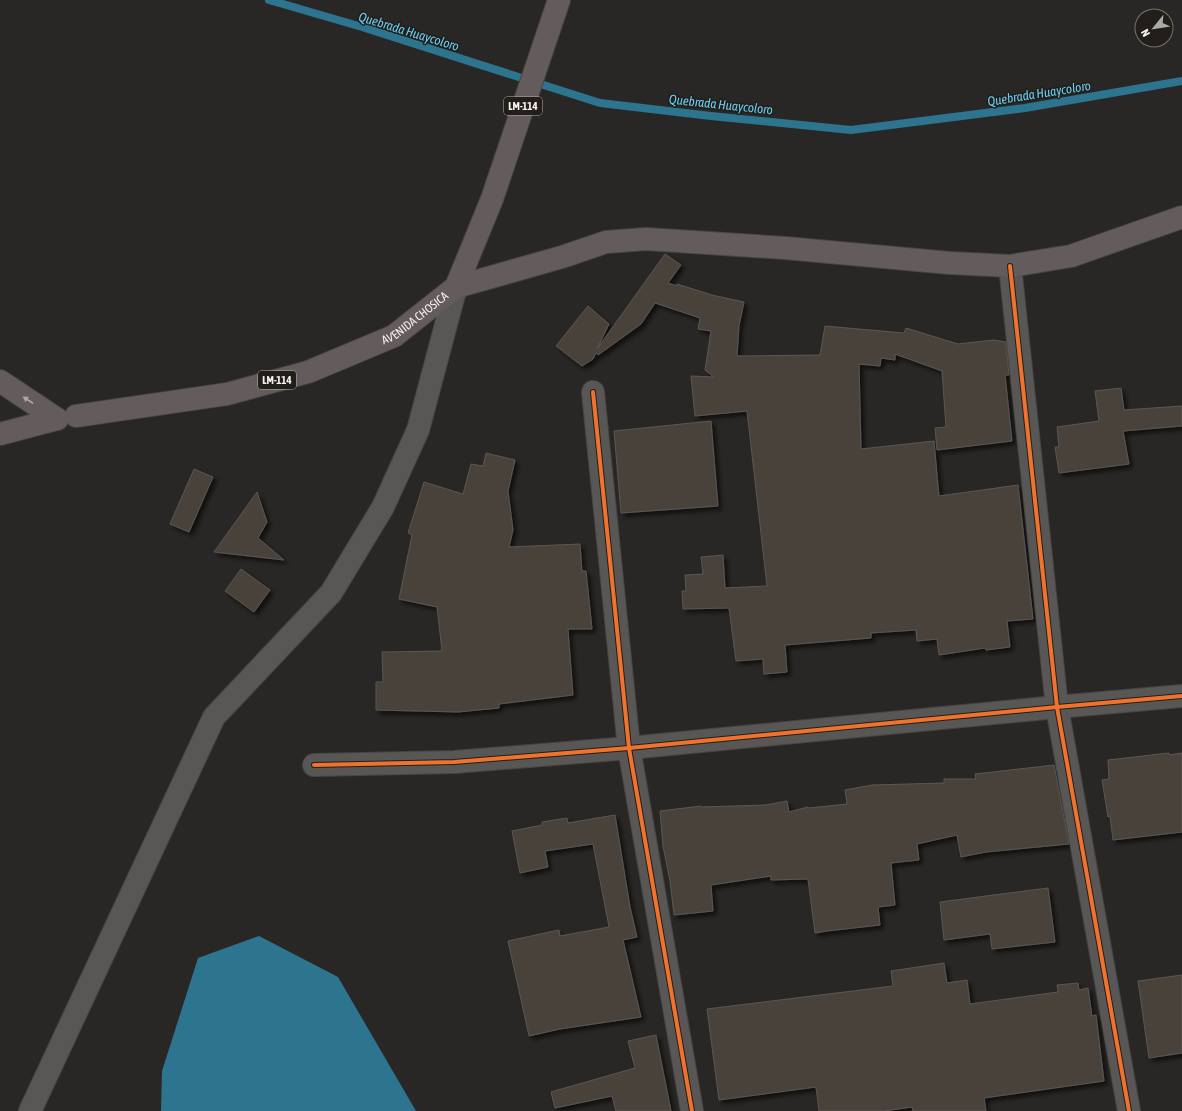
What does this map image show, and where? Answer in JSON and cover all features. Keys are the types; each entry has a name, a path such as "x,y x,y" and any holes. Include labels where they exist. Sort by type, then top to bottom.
{"main road":[{"name":"AVENIDA CHOSICA","path":"76,416 227,394 308,372 394,336 456,287 492,199 557,7"},
{"path":"456,287 562,257 606,242 646,239 785,248 950,263 1010,266 1071,256 1182,217"},
{"path":"0,381 57,419 0,434"}],"street":[{"path":"1010,266 1057,707 1129,1111"},
{"path":"30,1111 214,717 331,593 383,507 418,430 456,287"},
{"path":"593,392 629,748 692,1111"},
{"path":"314,766 454,762 629,748 1182,696"}],"water":[{"path":"259,936 338,977 416,1111 161,1111 162,1071 198,958"}],"building":[{"path":"665,254 681,265 668,283 677,286 677,284 712,295 744,302 739,326 737,356 820,355 825,326 904,333 906,328 958,344 993,340 1006,342 1009,375 1005,375 1012,441 937,450 935,428 946,427 942,371 895,354 895,360 881,358 880,366 859,364 861,449 934,441 939,496 1018,485 1033,619 1007,621 1010,647 986,650 985,648 939,655 937,639 917,641 916,630 871,633 871,638 785,645 787,672 764,674 763,659 736,661 729,608 683,609 682,591 686,591 685,575 703,574 701,557 723,555 725,588 767,586 747,411 695,416 691,376 714,377 705,370 711,331 698,329 700,318 655,303 641,324 598,355 596,353 593,359 582,366 556,346 588,306 609,324 597,349"},
{"path":"1121,388 1124,410 1182,406 1182,426 1123,431 1129,464 1059,473 1055,447 1059,447 1057,427 1099,421 1095,391"},
{"path":"711,421 718,506 621,513 614,431"},
{"path":"486,453 515,460 508,491 513,530 509,547 580,544 582,571 586,571 592,629 568,629 573,695 499,704 499,708 458,712 376,710 376,682 383,682 382,652 442,651 437,607 399,599 412,535 408,533 424,482 463,494 471,464 483,466"},
{"path":"194,469 213,477 189,532 170,524"},
{"path":"257,492 267,522 258,538 284,560 214,552"},
{"path":"241,569 270,590 254,612 225,591"},
{"path":"1169,753 1169,755 1182,753 1182,832 1113,840 1110,816 1108,817 1102,780 1109,779 1108,760"},
{"path":"1054,765 1069,844 986,852 961,857 957,835 917,844 919,860 891,863 895,905 878,907 880,925 815,933 808,879 771,880 771,876 711,885 713,911 674,915 670,881 663,846 660,811 701,806 766,805 787,801 789,812 808,807 847,804 845,790 872,785 944,783 944,779 976,779 975,774"},
{"path":"615,815 630,907 637,937 623,940 641,1017 560,1029 529,1036 508,941 559,930 560,936 609,927 593,844 545,851 548,867 520,873 512,831 542,825 542,822 567,818 568,823"},
{"path":"1048,888 1055,942 992,949 990,934 944,940 940,902"},
{"path":"944,963 947,983 967,980 970,1004 1058,992 1057,985 1078,983 1079,990 1088,988 1092,1016 1096,1015 1104,1081 984,1098 986,1111 913,1111 912,1107 884,1111 819,1111 816,1087 719,1100 707,1009 893,986 891,971"},
{"path":"1182,975 1182,1053 1149,1058 1138,981"},
{"path":"656,1035 671,1111 616,1111 612,1096 555,1108 551,1092 635,1068 628,1041"}],"waterway":[{"name":"Quebrada Huaycoloro","path":"269,0 362,27 600,103 851,130 1025,108 1182,81"}],"cycle path":[{"path":"1010,266 1057,707 1129,1111"},
{"path":"593,392 629,748 692,1111"},
{"path":"314,765 454,762 629,748 1182,696"}]}
